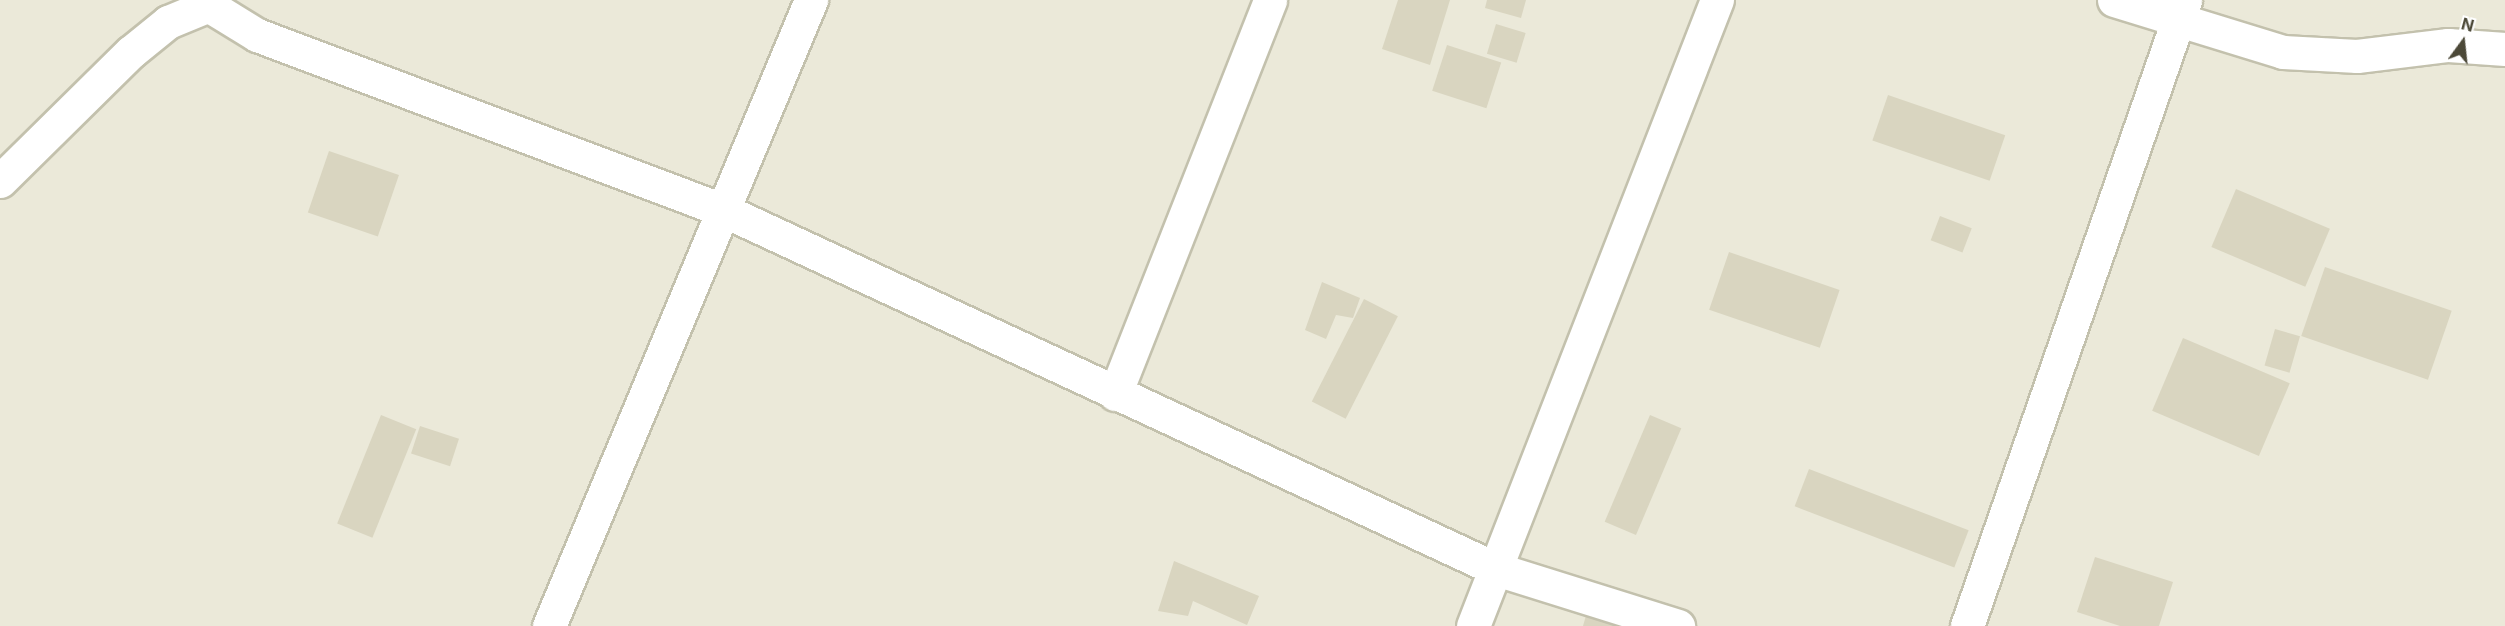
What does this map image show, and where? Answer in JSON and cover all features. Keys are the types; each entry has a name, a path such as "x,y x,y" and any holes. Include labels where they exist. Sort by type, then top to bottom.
{"street":[{"path":"549,626 811,0"},
{"path":"1115,394 1270,0"},
{"path":"1473,626 1717,0"},
{"path":"2114,0 2181,11 2283,52 2356,56 2448,45 2505,48"},
{"path":"0,181 131,52 168,22 203,3 257,36 723,210 1496,569 1678,626"},
{"path":"1967,626 2181,11"}],"shaded area":[{"path":"0,0 2505,0 2505,626 0,626"}],"building":[{"path":"1398,0 1450,0 1430,65 1382,49"},
{"path":"1487,0 1526,0 1521,18 1485,8"},
{"path":"1496,24 1526,33 1517,63 1487,54"},
{"path":"1447,45 1501,63 1486,108 1432,91"},
{"path":"1888,95 2005,135 1990,181 1872,140"},
{"path":"329,151 399,175 378,237 308,212"},
{"path":"2236,189 2330,229 2305,287 2211,247"},
{"path":"1940,216 1972,228 1962,252 1931,240"},
{"path":"1729,252 1840,290 1820,348 1709,310"},
{"path":"2325,267 2452,311 2428,380 2301,336"},
{"path":"1322,282 1360,298 1353,318 1336,315 1326,339 1305,330"},
{"path":"1364,299 1398,316 1346,419 1312,401"},
{"path":"2275,329 2300,336 2290,373 2265,366"},
{"path":"2183,338 2290,383 2259,456 2152,411"},
{"path":"381,415 416,429 372,538 337,523"},
{"path":"1650,415 1681,428 1636,535 1605,522"},
{"path":"420,426 459,439 450,466 411,454"},
{"path":"1809,469 1969,530 1954,568 1795,506"},
{"path":"2095,557 2173,582 2159,626 2120,626 2077,612"},
{"path":"1174,561 1259,596 1247,625 1193,601 1188,616 1158,611"},
{"path":"1587,612 1633,626 1583,626"}]}
